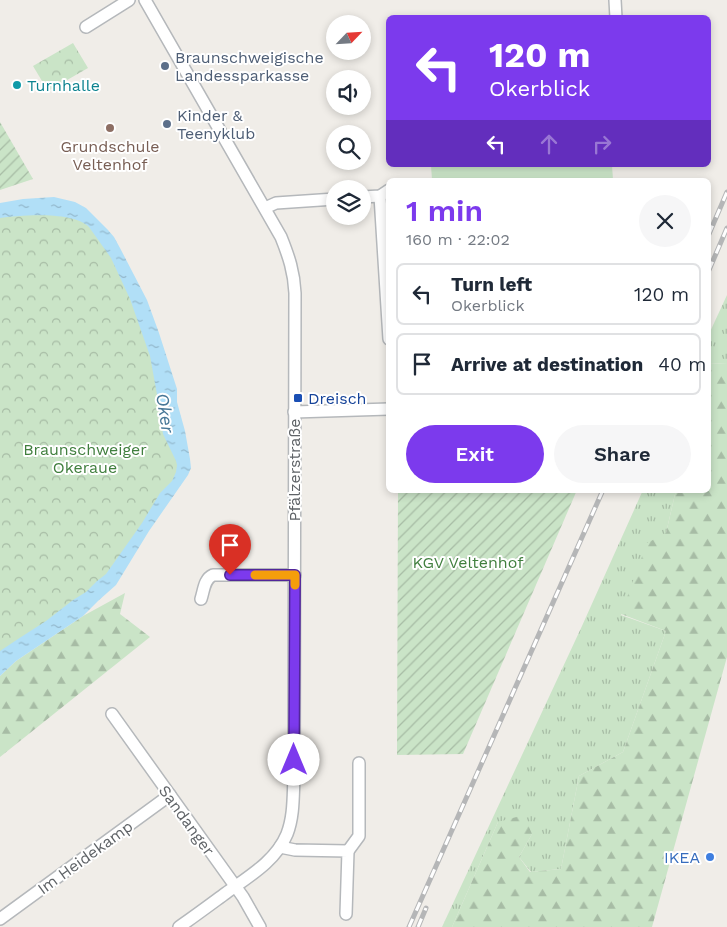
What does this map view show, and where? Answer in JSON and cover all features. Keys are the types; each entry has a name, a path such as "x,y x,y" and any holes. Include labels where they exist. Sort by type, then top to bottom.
{"street":[{"path":"86,27 129,0"},
{"name":"Pfälzerstraße","path":"145,0 281,237 292,264 294,278 295,575 293,798 289,827 280,847 264,865 179,927"},
{"path":"615,0 616,15"},
{"path":"371,195 384,193 386,251"},
{"path":"265,208 276,203 326,200"},
{"path":"294,412 386,409"},
{"path":"201,599 206,579 209,576 295,575"},
{"name":"Sandanger","path":"112,714 243,897 260,927"},
{"path":"346,914 348,851 359,836 360,763"},
{"name":"Im Heidekamp","path":"0,919 170,795"},
{"path":"280,847 296,850 348,851"}],"green space":[{"path":"73,43 88,68 48,91 33,66"},
{"path":"0,122 33,179 0,190"},
{"path":"431,167 612,167 613,178 432,178"},
{"name":"Braunschweiger Okeraue","path":"0,205 87,219 114,252 147,321 182,462 177,478 111,583 0,666"},
{"path":"727,295 727,364 711,363 711,330"},
{"path":"711,363 727,364 727,657 652,927 452,927 498,822 524,815 532,834 519,857 530,872 561,869 579,776 623,752 666,631 621,614 647,543 666,533 675,493 711,493"},
{"name":"KGV Veltenhof","path":"398,493 576,493 463,754 397,755"},
{"path":"642,493 675,493 666,533 621,615 666,631 623,752 579,776 561,869 531,872 519,857 532,834 498,822 452,927 442,927"},
{"path":"125,593 120,614 150,637 0,757 0,676 16,661 83,616"}],"water":[{"name":"Oker","path":"54,197 75,202 86,208 108,230 114,237 147,300 177,389 177,402 185,431 191,468 116,585 83,616 16,661 0,676 0,651 86,592 106,574 142,523 160,493 172,481 177,465 163,434 150,356 130,299 111,258 89,227 71,218 60,216 34,215 0,218 0,203"}],"railway":[{"path":"711,229 727,192"},
{"path":"711,265 727,228"},
{"path":"409,927 602,493"},
{"path":"418,927 426,908"}],"slow traffic":[{"path":"255,575 295,575 295,585"}],"place":[{"name":"Braunschweigische Landessparkasse","path":"165,66"},
{"name":"Turnhalle","path":"17,85"},
{"name":"Kinder & Teenyklub","path":"167,124"},
{"name":"Grundschule Veltenhof","path":"110,128"},
{"name":"Dreisch","path":"298,398"},
{"name":"IKEA","path":"710,857"}],"route":[{"path":"230,575 295,575 294,760"}]}
